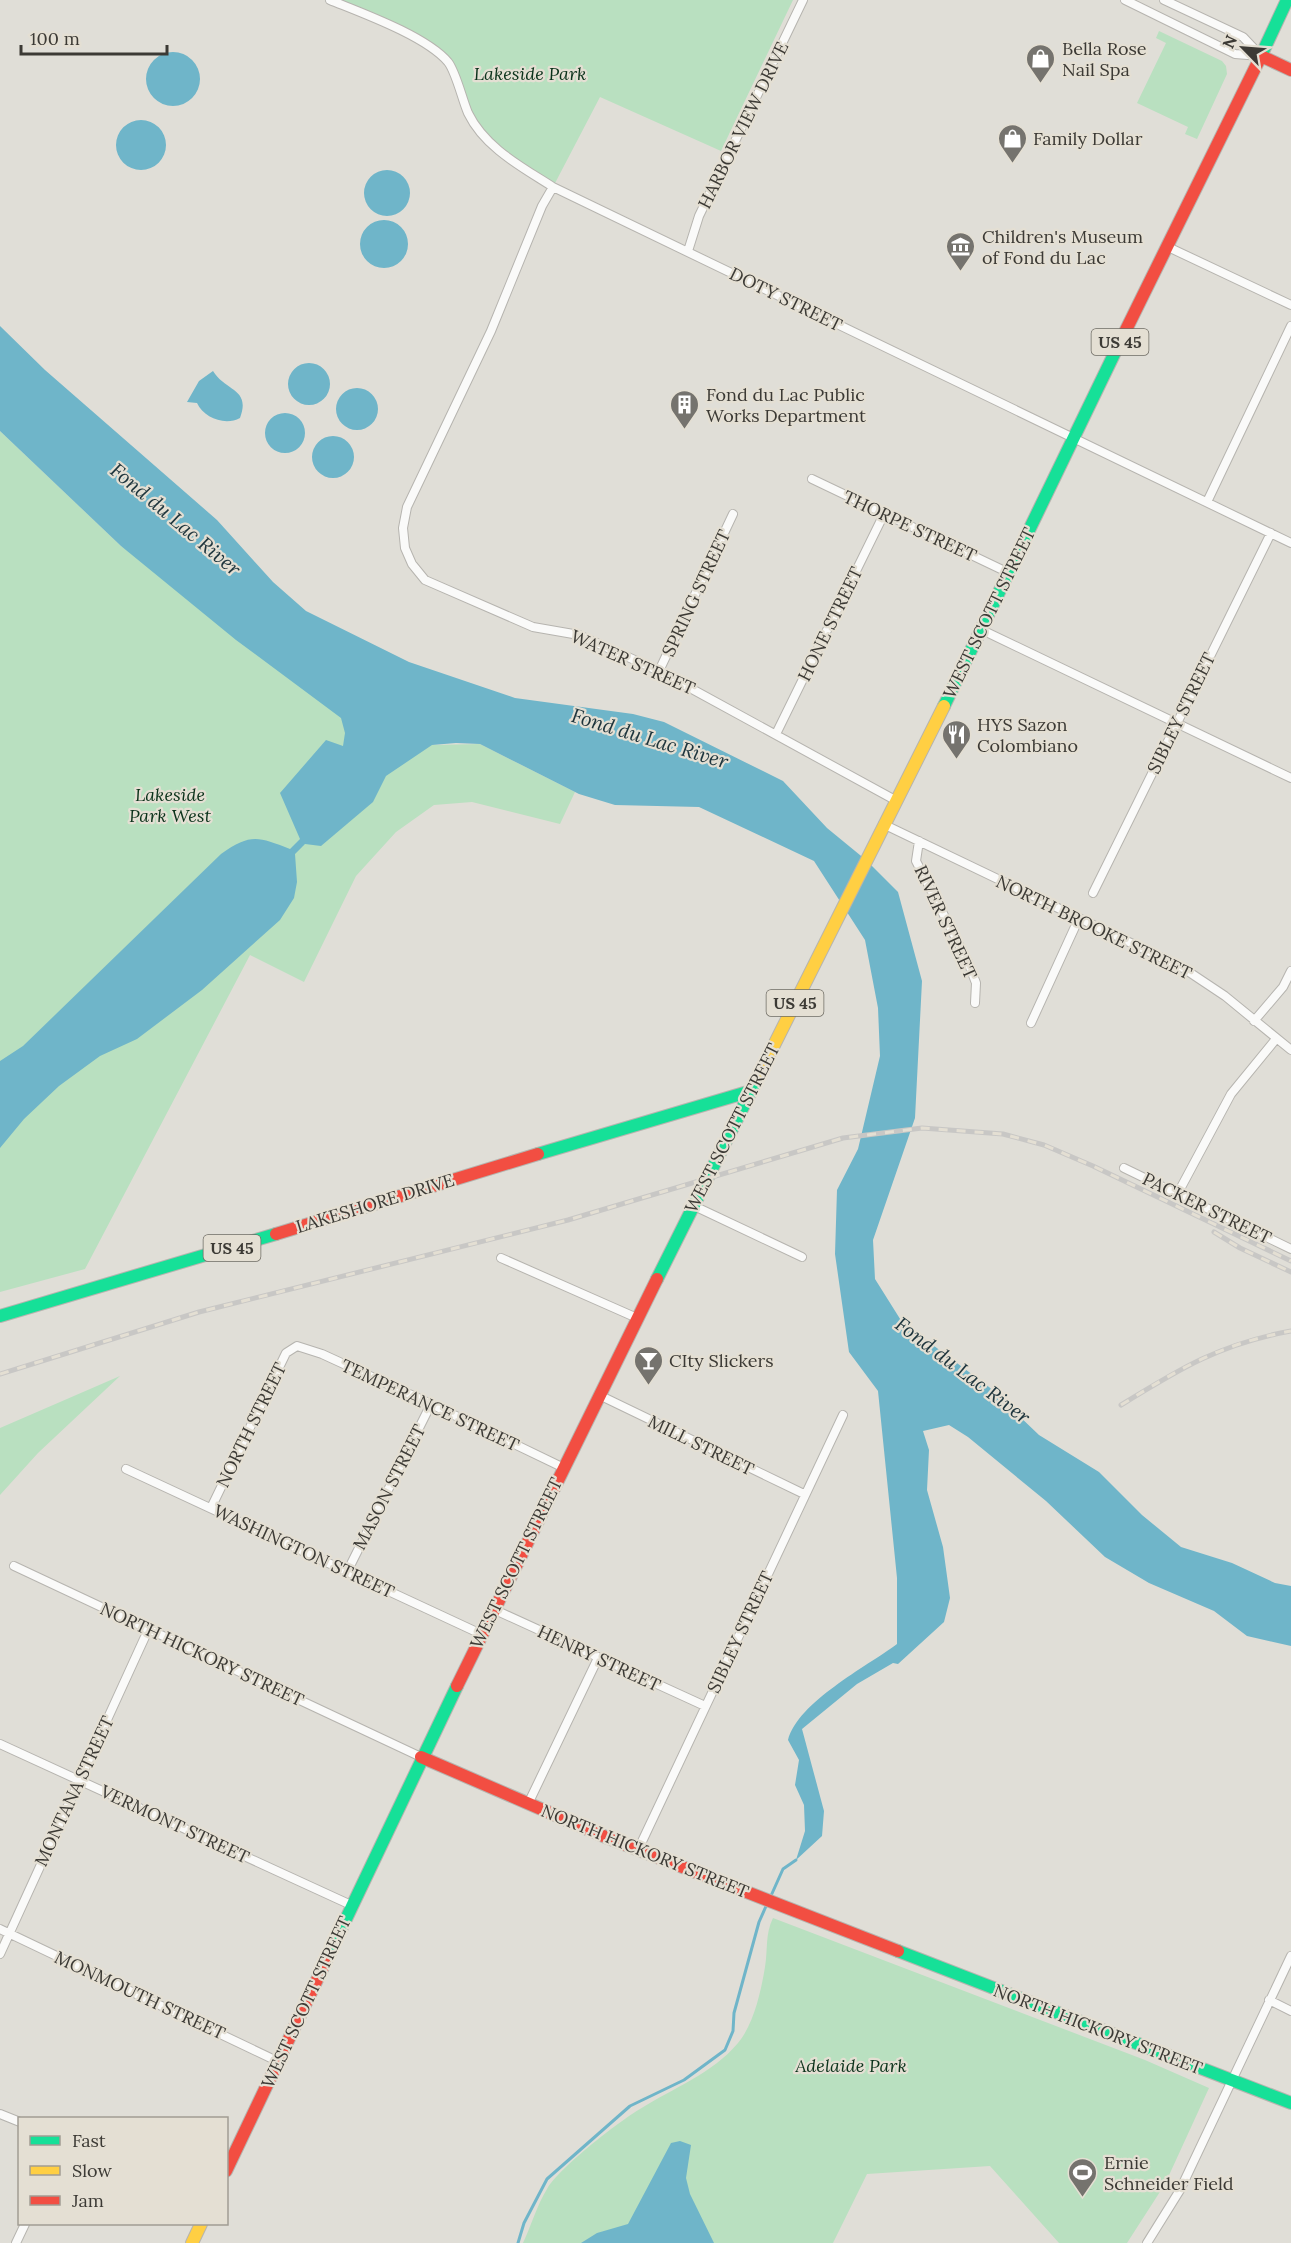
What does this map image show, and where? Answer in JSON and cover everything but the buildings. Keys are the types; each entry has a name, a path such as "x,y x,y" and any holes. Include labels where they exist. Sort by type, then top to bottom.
{"main road":[{"name":"WEST SCOTT STREET","path":"228,2167 493,1609 692,1205 982,630 1287,0"},
{"path":"1261,56 1291,70"},
{"name":"LAKESHORE DRIVE","path":"0,1316 182,1264 378,1202 750,1091"},
{"name":"NORTH HICKORY STREET","path":"421,1757 638,1850 1291,2103"},
{"path":"192,2243 200,2225"}],"street":[{"name":"DOTY STREET","path":"330,0 419,40 441,55 449,63 469,115 480,131 509,158 553,187 1291,543"},
{"name":"HARBOR VIEW DRIVE","path":"688,251 699,216 803,0"},
{"path":"1125,0 1235,54 1261,56"},
{"path":"1164,0 1243,37 1261,56"},
{"name":"WATER STREET","path":"553,187 542,206 491,331 407,507 403,528 405,548 414,567 425,580 533,627 579,634 659,671 895,800"},
{"path":"1166,246 1291,305"},
{"path":"1207,502 1291,326"},
{"name":"THORPE STREET","path":"812,478 1009,573"},
{"name":"SPRING STREET","path":"659,671 733,514"},
{"name":"HONE STREET","path":"776,734 884,514"},
{"name":"SIBLEY STREET","path":"1093,893 1176,721 1271,533"},
{"path":"982,630 1291,778"},
{"name":"NORTH BROOKE STREET","path":"883,824 1191,973 1291,1050"},
{"name":"RIVER STREET","path":"919,841 916,861 932,897 968,962 976,983 975,1003"},
{"path":"1031,1023 1079,918"},
{"path":"1254,1021 1283,987 1291,971"},
{"path":"1178,1193 1231,1094 1276,1039"},
{"name":"PACKER STREET","path":"1124,1168 1291,1249"},
{"path":"692,1205 802,1257"},
{"path":"501,1258 637,1318"},
{"name":"TEMPERANCE STREET","path":"295,1346 322,1354 564,1468"},
{"name":"NORTH STREET","path":"211,1508 286,1353 295,1346"},
{"name":"MILL STREET","path":"598,1395 804,1494"},
{"name":"MASON STREET","path":"348,1570 431,1404"},
{"name":"SIBLEY STREET","path":"638,1850 804,1494 843,1416"},
{"name":"WASHINGTON STREET","path":"126,1469 348,1570 481,1634"},
{"name":"NORTH HICKORY STREET","path":"14,1566 421,1757"},
{"name":"HENRY STREET","path":"493,1609 705,1706"},
{"name":"MONTANA STREET","path":"0,1954 149,1628"},
{"path":"528,1804 598,1658"},
{"name":"VERMONT STREET","path":"0,1744 351,1905"},
{"name":"MONMOUTH STREET","path":"0,1929 279,2062"},
{"path":"1147,2243 1180,2190 1291,1956"},
{"path":"1269,2000 1291,2011"},
{"path":"0,2114 18,2121"},
{"path":"16,2243 24,2225"}],"green space":[{"name":"Lakeside Park","path":"330,0 793,0 721,151 600,97 553,187 480,131 452,71 431,47"},
{"path":"1159,31 1222,61 1226,66 1227,74 1197,139 1185,134 1188,127 1137,103 1166,43 1156,38"},
{"name":"Lakeside Park West","path":"0,431 121,546 432,745 480,744 575,792 560,824 472,802 434,805 396,832 356,876 304,982 250,955 85,1269 0,1292"},
{"path":"120,1376 38,1453 0,1495 0,1428"},
{"name":"Adelaide Park","path":"773,1918 1145,2060 1209,2088 1165,2184 1127,2243 1059,2243 990,2166 867,2174 833,2243 523,2243 547,2189 564,2169 630,2115 704,2072 728,2054 738,2043 753,2017 759,1997 769,1930"}],"water":[{"path":"173,52 183,54 192,60 198,69 200,79 198,89 192,98 183,104 173,106 163,104 154,98 148,89 146,79 148,69 154,60 163,54"},
{"path":"146,120 159,127 165,135 165,155 159,163 151,169 136,170 123,163 117,155 116,140 123,127 131,121"},
{"path":"387,170 403,177 410,193 403,209 387,216 371,209 364,193 371,177"},
{"path":"384,220 401,227 408,244 401,261 384,268 367,261 360,244 367,227"},
{"name":"Fond du Lac River","path":"0,326 45,370 217,520 273,582 306,611 409,662 515,698 633,714 664,722 783,781 827,828 866,860 898,892 922,981 915,1118 873,1240 875,1279 902,1322 989,1387 1039,1435 1099,1472 1142,1515 1181,1547 1232,1563 1275,1583 1291,1586 1291,1646 1247,1636 1214,1611 1149,1583 1105,1557 1046,1501 968,1437 949,1425 923,1431 929,1450 927,1490 943,1547 950,1598 944,1622 898,1664 893,1663 857,1684 802,1729 824,1811 822,1836 796,1860 805,1831 804,1805 795,1785 799,1760 788,1740 794,1726 805,1712 835,1686 897,1644 897,1578 878,1391 849,1352 835,1254 837,1190 858,1149 880,1056 878,1008 865,940 814,861 699,807 615,805 579,794 480,744 432,745 386,776 373,802 321,846 305,844 295,854 297,882 294,898 280,920 202,990 137,1039 100,1056 59,1086 24,1119 0,1148 0,1061 23,1046 221,854 240,843 255,839 290,849 300,839 280,793 326,740 343,746 345,733 341,718 236,640 121,546 0,431"},
{"path":"309,363 324,369 330,384 324,399 309,405 294,399 288,384 294,369"},
{"path":"213,371 218,378 240,395 243,408 240,418 222,421 205,413 197,403 187,402 199,381"},
{"path":"357,388 372,394 378,409 372,424 357,430 342,424 336,409 342,394"},
{"path":"285,413 293,414 299,419 304,425 304,441 299,447 293,452 285,453 277,452 271,447 266,441 265,433 266,425 271,419 277,414"},
{"path":"333,436 348,442 354,457 348,472 333,478 318,472 312,457 318,442"},
{"path":"680,2141 691,2145 686,2178 690,2194 714,2243 581,2243 597,2233 628,2224 671,2143"}],"waterway":[{"path":"770,1898 783,1869 796,1860"},
{"path":"518,2243 524,2223 547,2179 630,2106 684,2080 725,2050 733,2031 734,2013 759,1922 767,1904"}],"railway":[{"path":"0,1374 199,1312 568,1220 843,1138 922,1128 1003,1134 1044,1145 1093,1166 1291,1261"},
{"path":"1214,1232 1240,1248 1291,1272"},
{"path":"1121,1405 1182,1369 1222,1350 1266,1336 1291,1331"}],"traffic: fast":[{"path":"1261,56 1287,0"},
{"path":"944,706 1119,344"},
{"path":"538,1154 751,1091 758,1077"},
{"path":"657,1279 751,1091"},
{"path":"0,1316 276,1234"},
{"path":"325,1963 457,1686"},
{"path":"898,1951 1291,2103"}],"traffic: slow":[{"path":"758,1077 944,706"},
{"path":"192,2243 201,2225"}],"traffic: jam":[{"path":"1119,344 1261,56 1291,70"},
{"path":"276,1234 538,1154"},
{"path":"457,1686 657,1279"},
{"path":"421,1757 608,1838 898,1951"},
{"path":"228,2167 325,1963"}],"place":[{"name":"Bella Rose Nail Spa","path":"1041,84"},
{"name":"Family Dollar","path":"1012,164"},
{"name":"Children's Museum of Fond du Lac","path":"961,272"},
{"name":"Fond du Lac Public Works Department","path":"685,430"},
{"name":"HYS Sazon Colombiano","path":"956,760"},
{"name":"CIty Slickers","path":"648,1386"},
{"name":"Ernie Schneider Field","path":"1083,2198"}]}
